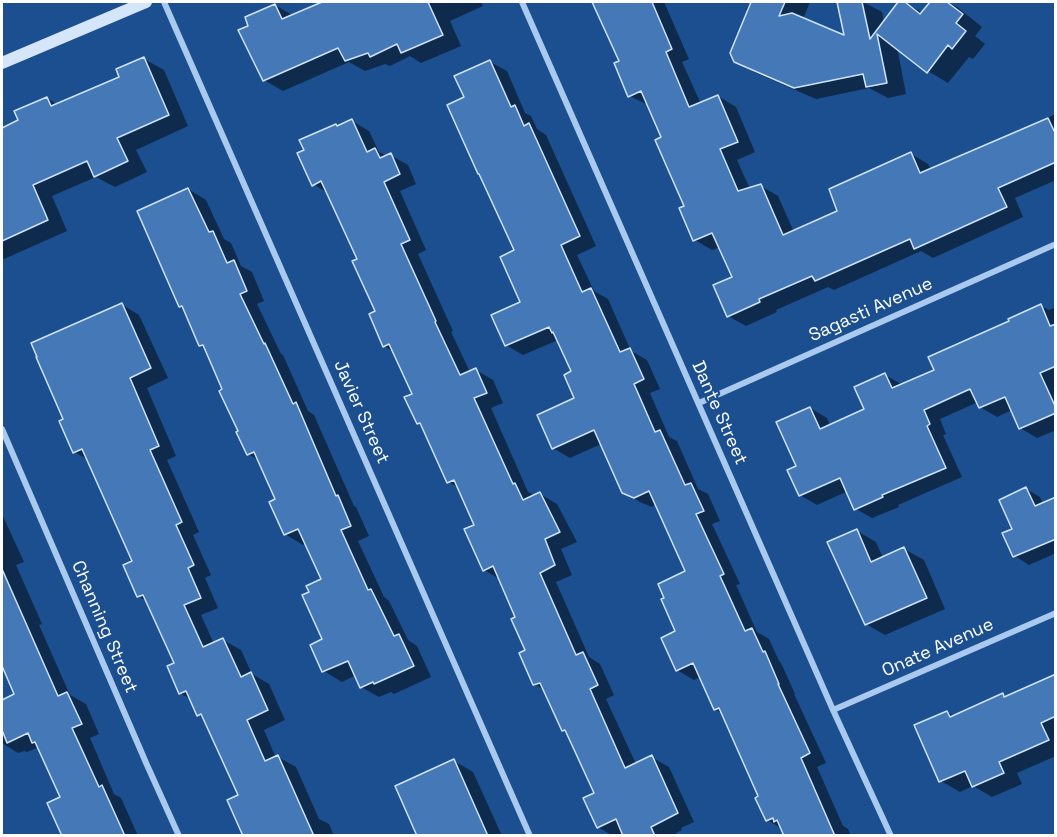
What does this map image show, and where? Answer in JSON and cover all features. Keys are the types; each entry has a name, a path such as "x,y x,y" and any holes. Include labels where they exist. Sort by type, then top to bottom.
{"main road":[{"path":"2,63 146,2"}],"street":[{"name":"Javier Street","path":"164,2 530,836"},
{"name":"Dante Street","path":"522,2 833,710 891,836"},
{"name":"Sagasti Avenue","path":"699,403 1056,244"},
{"name":"Channing Street","path":"2,429 179,836"},
{"name":"Onate Avenue","path":"833,710 1056,613"}],"building":[{"path":"322,2 428,2 443,35 401,53 397,44 370,57 368,53 345,61 338,48 263,81 238,30 248,26 245,17 275,4 282,19"},
{"path":"592,2 652,2 672,49 666,52 689,107 718,95 738,142 720,149 738,191 761,184 783,235 837,211 829,189 911,152 920,173 1048,118 1056,135 1056,162 998,188 1007,207 914,249 910,239 815,281 812,276 759,299 760,302 727,317 713,285 732,277 712,233 693,241 679,208 684,206 655,140 661,137 641,91 628,97 614,63 619,61"},
{"path":"751,2 785,2 779,16 792,13 844,35 837,2 862,2 870,39 898,2 905,2 920,14 930,2 947,2 963,14 956,23 966,31 952,49 948,45 927,73 877,34 887,83 866,87 863,74 794,88 734,62 730,53"},
{"path":"144,57 169,115 117,138 128,161 94,177 87,161 33,185 48,220 2,241 2,128 18,120 14,111 47,97 51,106 119,77 116,69"},
{"path":"490,60 511,107 515,105 524,126 529,123 580,236 561,245 582,292 591,288 620,352 630,348 644,379 634,384 655,432 660,430 685,485 691,483 704,511 696,514 724,574 720,576 745,631 752,628 763,652 765,651 810,753 801,758 835,836 784,836 777,820 774,822 773,818 766,821 755,798 758,796 719,708 714,710 693,663 676,671 661,638 675,631 661,599 664,598 658,584 685,571 649,491 634,498 622,493 594,430 552,449 537,415 574,398 564,375 571,371 549,327 505,346 491,315 520,302 500,257 514,250 447,105 464,97 454,76"},
{"path":"352,119 367,152 375,148 380,158 391,153 400,174 384,182 410,240 401,244 460,375 476,368 487,393 474,398 513,484 515,483 523,500 540,492 560,532 545,539 555,565 540,573 576,655 583,652 598,685 590,689 625,768 652,755 678,813 651,827 655,836 623,836 616,819 597,828 583,798 594,793 540,683 533,685 519,653 525,650 511,619 515,617 493,566 483,571 464,529 474,525 454,480 447,483 420,423 417,424 404,397 412,394 389,344 383,347 369,314 375,311 352,261 357,259 321,181 312,186 297,153 304,150 299,140"},
{"path":"188,188 209,232 213,231 227,263 234,260 247,291 240,294 293,404 296,402 351,526 341,530 368,590 371,589 394,636 399,634 414,666 374,684 373,682 360,688 348,661 322,672 310,645 322,639 302,595 309,592 306,586 321,579 298,529 284,535 269,502 275,499 254,452 247,455 219,391 222,389 203,345 199,346 182,306 179,307 137,211"},
{"path":"122,303 151,368 130,378 159,446 150,450 182,522 176,525 194,565 188,568 201,598 184,605 203,647 223,638 241,677 251,672 268,710 247,720 265,761 278,755 314,836 243,836 227,800 238,795 201,714 197,716 186,691 179,694 167,666 174,663 143,595 137,597 123,565 132,561 82,449 73,453 59,421 63,419 31,343"},
{"path":"1041,304 1050,326 1056,324 1056,366 1040,373 1056,408 1056,413 1019,429 1005,397 979,408 970,389 924,410 930,424 927,426 946,468 882,495 883,497 854,510 840,478 799,496 787,470 796,466 776,422 810,407 820,429 864,409 854,387 885,373 892,388 934,370 928,357 1009,321 1008,319"},
{"path":"1026,487 1035,506 1056,497 1056,539 1013,557 1002,533 1012,529 999,500"},
{"path":"857,529 871,562 904,547 927,598 865,625 827,542"},
{"path":"2,569 58,696 67,692 82,724 72,728 99,787 102,785 125,836 62,836 47,803 60,797 35,742 32,743 28,733 7,743 2,730 2,700 14,694 2,666"},
{"path":"1056,674 1056,716 1041,723 1049,740 999,762 1004,773 972,787 965,771 939,782 914,725 947,711 950,717 1003,693 1004,697"},
{"path":"454,759 488,836 417,836 395,786"}]}
